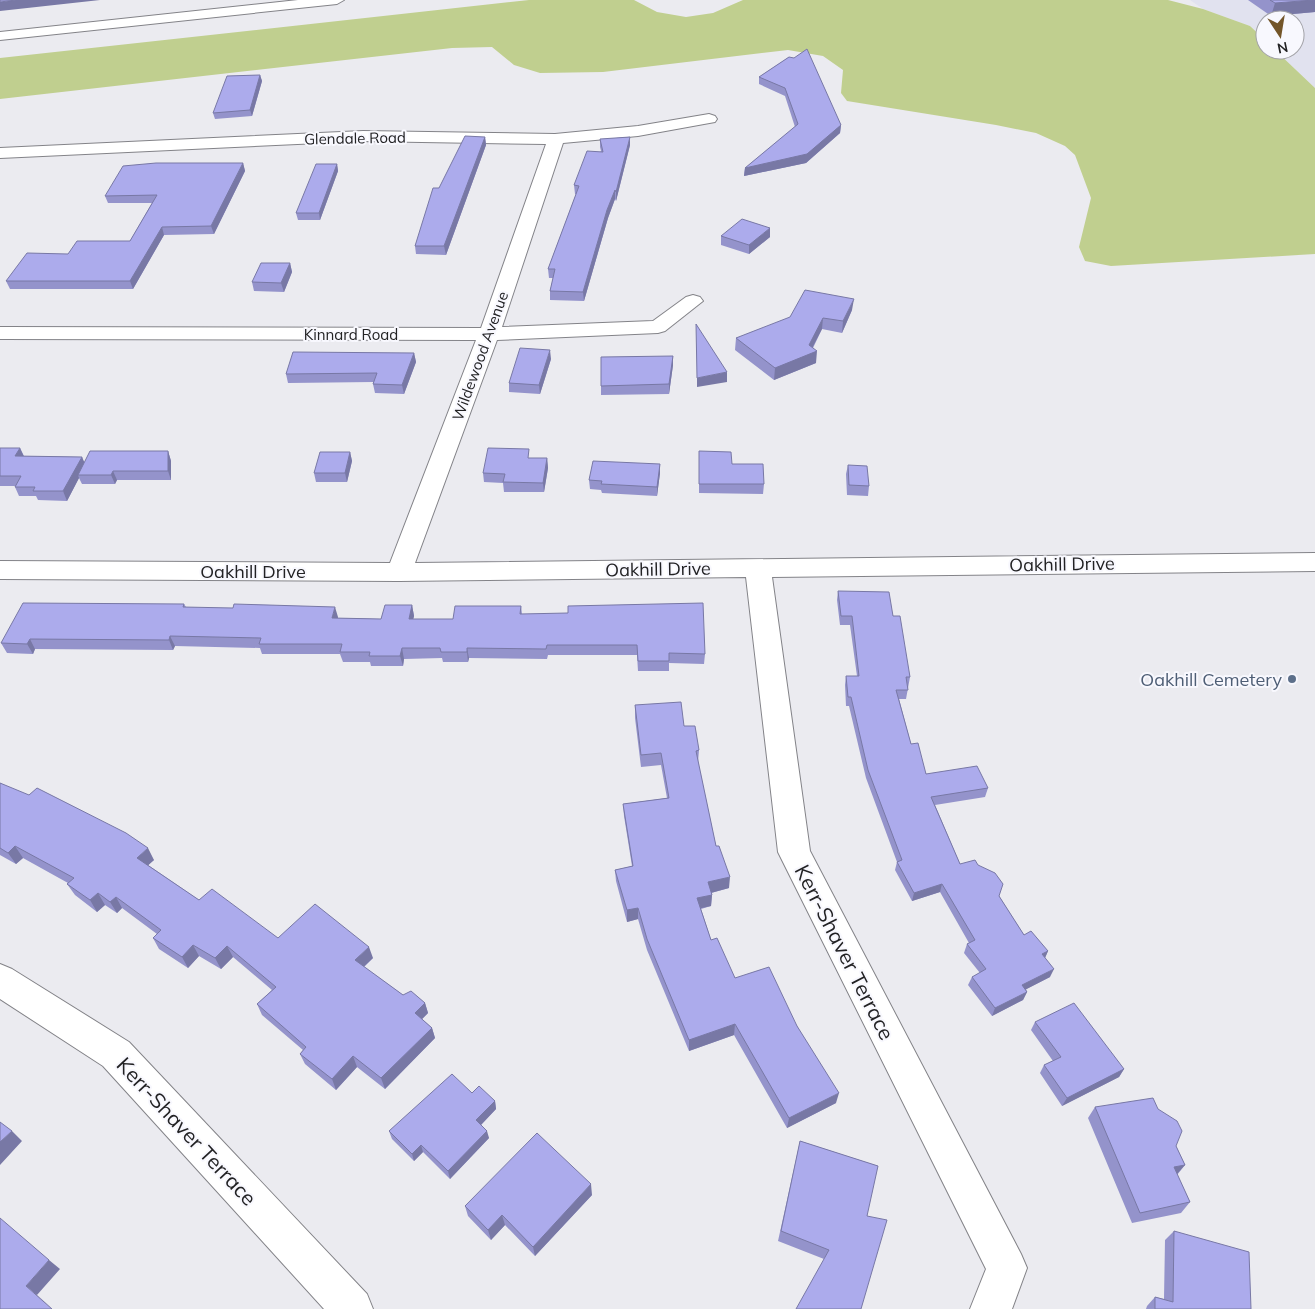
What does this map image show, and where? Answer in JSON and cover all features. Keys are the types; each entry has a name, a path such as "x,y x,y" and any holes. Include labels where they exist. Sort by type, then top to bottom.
{"street":[{"path":"0,36 337,0"},
{"name":"Glendale Road","path":"0,154 364,136 555,139 638,131 709,119"},
{"name":"Wildewood Avenue","path":"400,572 489,334 553,152 555,139"},
{"name":"Kinnard Road","path":"0,333 489,334 658,327 693,301"},
{"name":"Oakhill Drive","path":"0,570 400,572 758,567 1312,566"},
{"name":"Kerr-Shaver Terrace","path":"758,567 794,852 1007,1268 991,1309"},
{"name":"Kerr-Shaver Terrace","path":"0,980 116,1054 352,1309"}],"shaded area":[{"path":"1190,0 1315,0 1315,88 1286,60 1305,60 1305,10 1255,10 1255,31 1250,26 1203,9"}],"green space":[{"path":"529,0 634,0 657,12 686,17 713,13 743,0 1168,0 1203,9 1250,26 1255,31 1255,60 1286,60 1315,88 1315,254 1111,266 1085,261 1079,247 1091,198 1075,155 1065,146 1036,133 847,101 841,93 843,70 823,56 788,50 603,72 540,73 514,65 492,47 452,48 0,99 0,58"}],"building":[{"path":"0,0 16,0 0,2"},
{"path":"1270,0 1314,0 1275,3"},
{"path":"807,49 841,125 807,154 745,168 798,124 785,88 759,77 789,57 794,58"},
{"path":"260,75 250,110 213,113 227,76"},
{"path":"465,136 485,137 444,246 415,246 433,188 439,188"},
{"path":"630,137 616,192 615,190 607,210 583,292 550,291 555,269 548,269 579,186 574,185 587,151 603,152 600,139"},
{"path":"156,163 243,163 211,226 162,227 130,281 6,281 27,253 68,254 77,241 130,241 157,195 105,196 123,166"},
{"path":"316,164 337,164 319,213 296,213"},
{"path":"742,219 770,228 749,245 721,236"},
{"path":"261,263 290,263 281,283 252,282"},
{"path":"805,290 854,299 843,321 823,318 809,345 817,351 775,368 736,338 790,317"},
{"path":"696,324 727,372 697,378"},
{"path":"520,348 550,350 539,385 509,383"},
{"path":"293,352 414,353 402,385 373,384 377,373 286,374"},
{"path":"673,356 669,384 601,386 601,357"},
{"path":"0,448 20,448 15,456 82,457 63,491 33,491 35,487 15,487 21,476 0,476"},
{"path":"488,448 529,449 528,458 547,458 543,483 503,482 505,474 483,473"},
{"path":"90,451 168,451 168,471 113,471 111,475 78,475"},
{"path":"699,451 731,452 732,464 763,464 764,484 699,484"},
{"path":"320,452 350,452 345,473 314,473"},
{"path":"593,461 660,464 657,487 601,484 602,481 589,480"},
{"path":"848,465 867,466 869,486 849,485"},
{"path":"838,591 889,592 893,616 900,616 910,677 906,677 908,690 896,690 911,744 918,743 926,774 977,766 988,788 931,797 960,864 975,860 978,865 995,873 1003,884 999,896 1024,935 1031,931 1048,951 1042,954 1054,969 1022,985 1027,992 995,1008 972,977 986,969 967,944 975,940 942,884 914,893 897,862 902,860 868,770 851,697 848,697 846,676 859,676 852,616 841,616"},
{"path":"23,603 184,604 183,607 233,608 234,604 335,607 332,618 381,619 385,605 412,605 409,619 453,619 455,606 521,606 520,614 568,613 568,606 703,603 705,654 669,653 669,661 638,661 637,645 547,645 546,649 467,648 467,652 441,652 440,648 402,648 400,656 369,656 370,652 340,652 342,644 259,644 261,638 170,636 169,640 30,639 27,644 1,643"},
{"path":"681,702 684,726 695,726 699,750 696,751 716,846 719,846 730,877 708,882 712,895 697,898 711,940 717,938 735,978 769,967 797,1026 839,1093 789,1118 735,1024 689,1040 647,939 638,908 627,910 615,870 633,866 623,804 669,798 661,753 641,755 635,705"},
{"path":"0,783 29,795 37,788 126,833 148,848 137,858 199,900 212,889 278,938 315,904 369,947 355,960 403,995 411,991 425,1003 415,1013 432,1028 381,1078 353,1056 332,1079 300,1054 306,1047 257,1004 276,987 227,946 215,958 193,945 182,957 153,938 161,930 116,897 110,902 98,893 90,900 67,884 74,878 15,846 8,853 0,848"},
{"path":"1074,1003 1124,1069 1067,1098 1044,1065 1061,1057 1035,1022"},
{"path":"452,1074 472,1093 479,1086 495,1101 476,1120 487,1131 448,1171 421,1145 412,1154 389,1131"},
{"path":"1153,1098 1158,1109 1177,1121 1182,1131 1176,1146 1185,1165 1174,1167 1190,1202 1140,1213 1095,1107"},
{"path":"0,1122 12,1131 0,1142"},
{"path":"537,1133 591,1184 533,1247 502,1215 488,1230 465,1206"},
{"path":"800,1141 878,1166 867,1216 887,1220 861,1309 796,1309 829,1250 781,1231"},
{"path":"0,1218 49,1260 26,1286 52,1309 0,1309"},
{"path":"1174,1231 1249,1252 1251,1309 1155,1309 1155,1297 1173,1302"}],"place":[{"name":"Oakhill Cemetery","path":"1292,679"}]}
